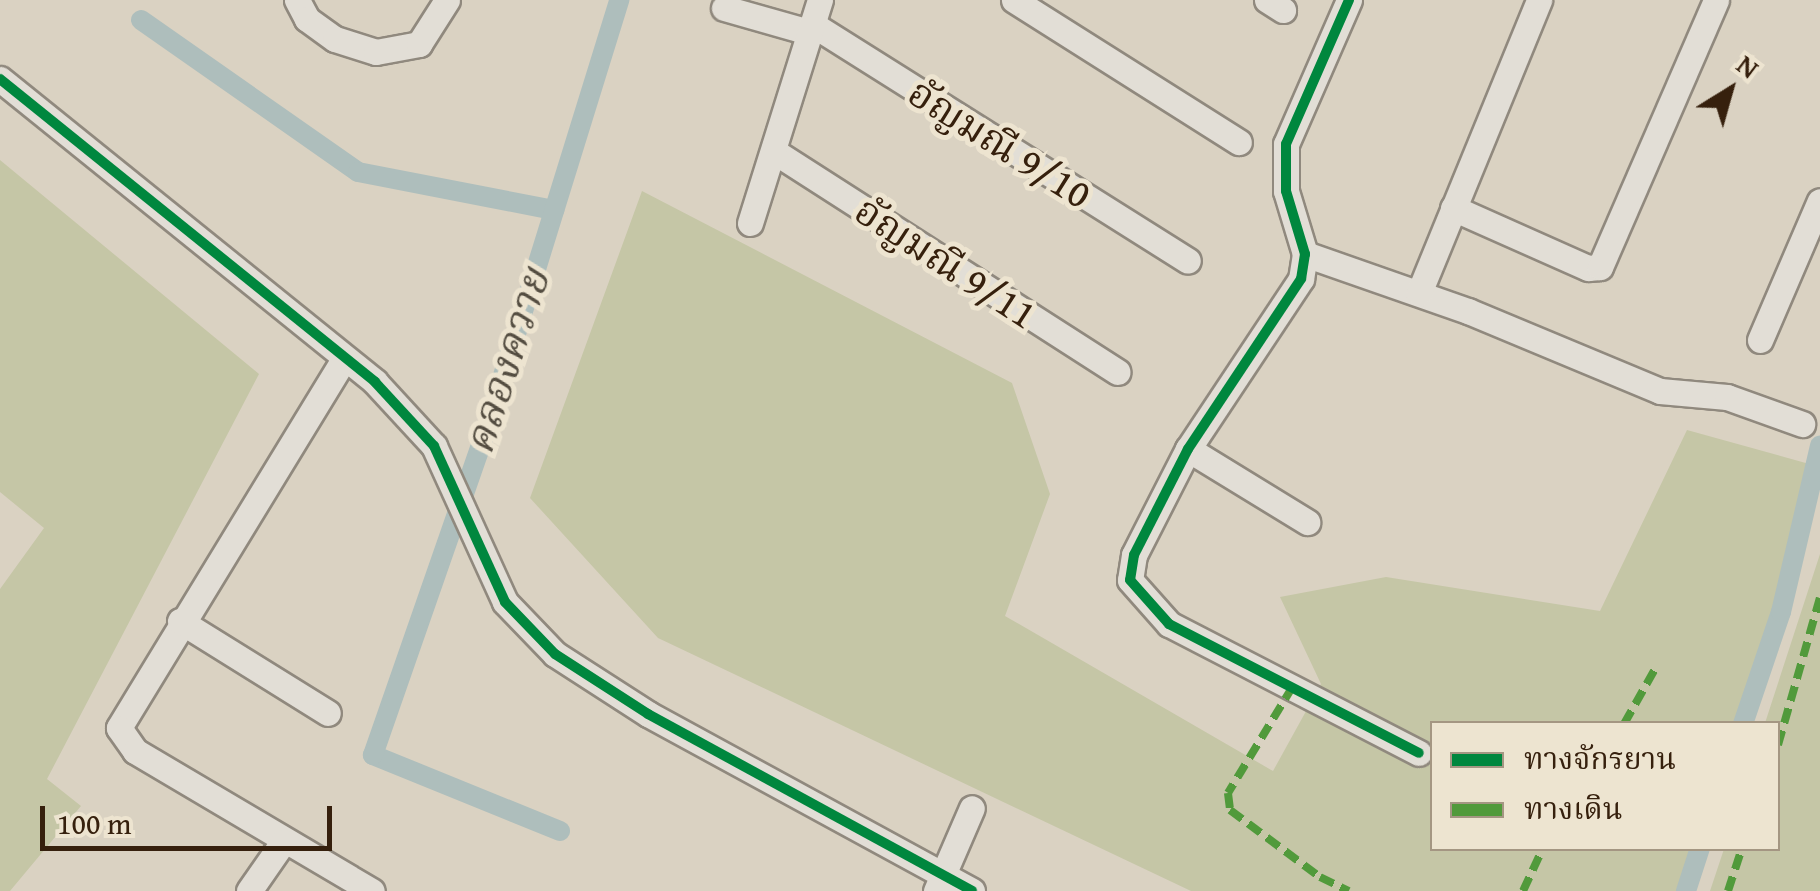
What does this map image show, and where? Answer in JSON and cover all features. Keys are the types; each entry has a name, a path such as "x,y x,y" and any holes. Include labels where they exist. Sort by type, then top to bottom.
{"street":[{"path":"297,0 308,19 335,39 376,52 419,44 447,0"},
{"path":"1014,0 1239,142"},
{"path":"1349,0 1286,144 1286,192 1305,254 1300,279 1188,448 1134,555 1130,580 1137,593 1169,624 1419,753"},
{"path":"1419,293 1540,0"},
{"path":"1453,208 1588,268 1600,266 1716,0"},
{"name":"อัญมณี 9/10","path":"724,8 814,19 1188,261"},
{"path":"750,224 814,19"},
{"path":"0,78 394,402 449,468 506,602 555,654 648,714 939,884 972,891"},
{"name":"อัญมณี 9/11","path":"775,152 1118,372"},
{"path":"1760,340 1820,201"},
{"path":"1305,254 1419,293 1660,391 1728,396 1802,424"},
{"path":"344,359 123,713 124,740 283,842 372,891"},
{"path":"1188,448 1307,522"},
{"path":"180,621 328,713"},
{"path":"939,884 972,808"},
{"path":"249,891 283,842"}],"green space":[{"path":"0,160 259,374 47,779 81,806 10,891 0,891 0,589 44,528 0,492"},
{"path":"642,191 1012,383 1050,494 1005,616 1273,771 1321,684 1280,597 1386,577 1600,611 1687,430 1820,467 1820,485 1738,721 1430,721 1430,851 1693,851 1679,891 1191,891 658,638 530,498"},
{"path":"1820,554 1820,891 1710,891 1723,851 1780,851 1780,721 1766,721"}],"waterway":[{"name":"คลองควาย","path":"560,831 373,755 489,421 619,0"},
{"path":"141,20 358,172 554,210"},
{"path":"1744,721 1781,612 1820,446"},
{"path":"1686,891 1699,851"}],"marked path":[{"path":"1780,738 1820,598"},
{"path":"1626,721 1655,669"},
{"path":"1293,686 1228,793 1230,810 1320,877 1349,891"},
{"path":"1523,891 1542,851"},
{"path":"1728,891 1741,851"}],"cycle path":[{"path":"1349,0 1286,144 1286,191 1305,254 1301,279 1188,449 1134,555 1130,580 1169,624 1419,753"},
{"path":"0,79 375,382 434,446 505,602 555,654 648,714 972,891"}]}
